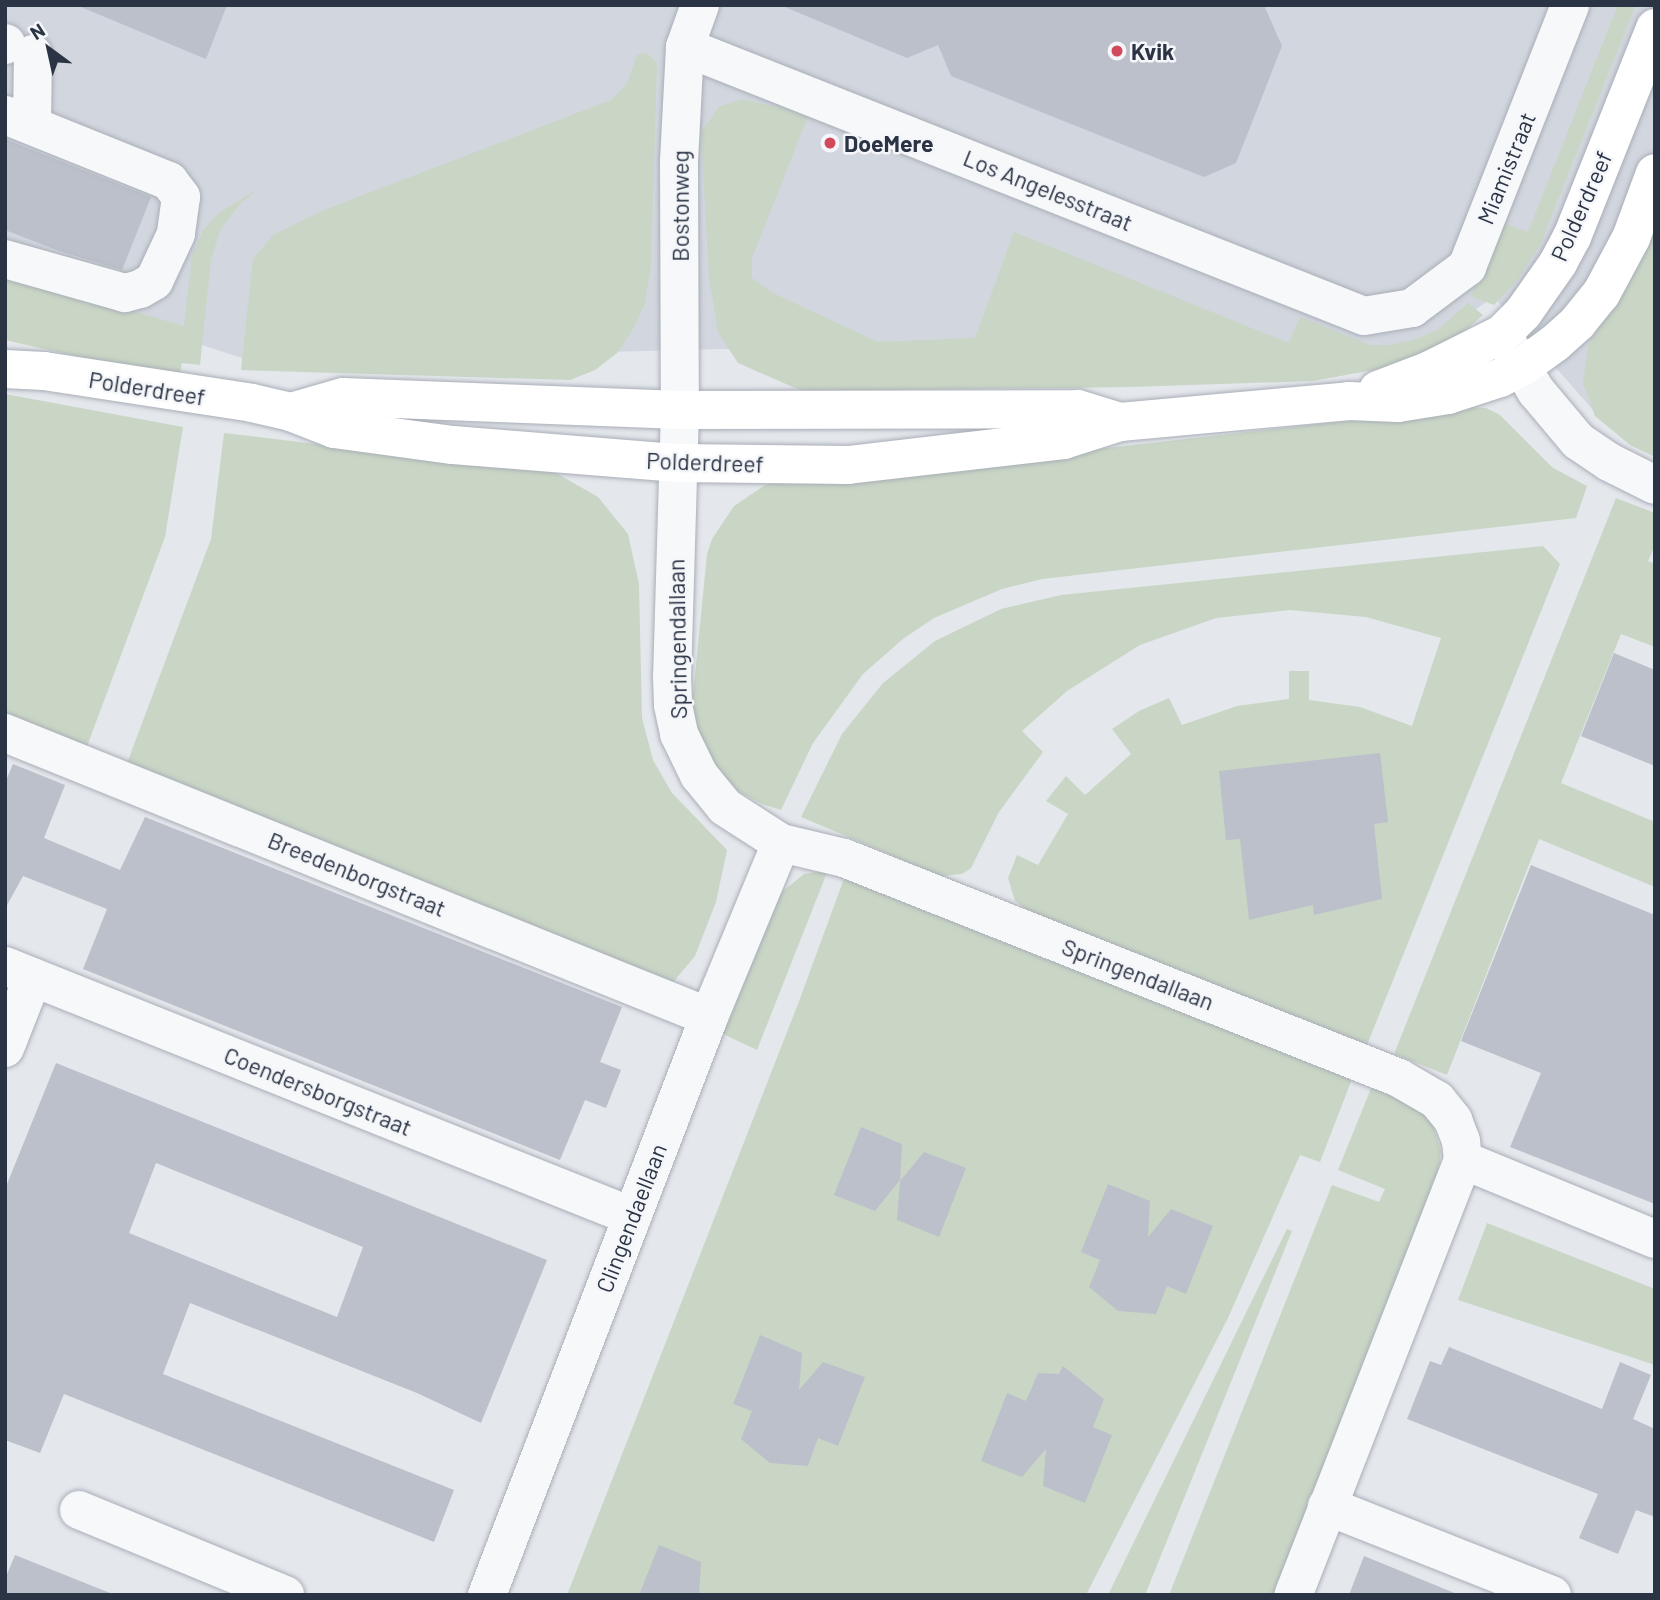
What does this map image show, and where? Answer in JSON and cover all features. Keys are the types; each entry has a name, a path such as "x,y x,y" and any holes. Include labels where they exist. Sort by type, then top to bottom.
{"main road":[{"name":"Polderdreef","path":"1349,401 1430,370 1502,334 1529,305 1572,237 1655,28"},
{"name":"Polderdreef","path":"5,369 44,371 252,403 291,412 334,429 453,445 678,463 848,465 1064,440 1119,422 1349,401 1398,403 1448,395 1522,367 1578,322 1601,293 1631,239 1655,173"},
{"name":"Polderdreef","path":"5,358 44,371"},
{"name":"Polderdreef","path":"291,412 343,397 680,410 1079,409 1119,422"}],"street":[{"name":"Bostonweg","path":"680,410 680,162 685,47 700,5"},
{"name":"Miamistraat","path":"1412,308 1466,267 1570,5"},
{"name":"Los Angelesstraat","path":"685,47 1364,316 1412,308"},
{"path":"5,259 125,293 154,281 176,234 181,197 169,181 19,120 15,48"},
{"path":"1502,334 1536,391 1578,441 1609,463 1655,485"},
{"name":"Springendallaan","path":"680,410 673,705 687,755 711,792 725,807 781,843 844,858 1399,1078 1437,1100 1452,1120 1461,1140 1463,1160"},
{"name":"Breedenborgstraat","path":"5,733 709,1017"},
{"name":"Clingendaellaan","path":"487,1595 631,1216 781,843"},
{"path":"5,1048 19,971"},
{"name":"Coendersborgstraat","path":"19,971 631,1216"},
{"path":"1293,1595 1463,1160 1655,1240"},
{"path":"1327,1506 1552,1595"},
{"path":"79,1510 285,1595"}],"shaded area":[{"name":"DoeMere","path":"5,5 1655,5 1655,447 1599,417 1494,297 1408,355 1197,373 722,349 251,361 5,281"}],"green space":[{"path":"1618,5 1636,5 1540,245 1518,279 1494,305 1471,296 1504,223 1528,232"},
{"path":"646,52 657,63 651,266 644,306 617,353 595,370 570,380 241,370 253,259 273,235 324,210 611,100 627,84 637,55"},
{"path":"741,99 809,114 752,258 752,278 773,293 878,342 975,338 1014,232 1289,343 1300,317 1370,345 1388,345 1414,340 1439,329 1468,303 1483,315 1466,330 1414,359 1384,368 1313,381 1131,387 802,391 738,363 718,332 709,277 701,132 719,107"},
{"path":"259,188 239,205 221,229 211,259 200,365 182,363 180,373 80,357 5,340 5,275 184,326 192,255 204,229 219,213"},
{"path":"1655,208 1655,457 1630,445 1595,416 1583,383 1588,347"},
{"path":"5,394 183,427 165,537 86,749 5,715"},
{"path":"1470,407 1486,408 1500,415 1553,468 1587,486 1576,518 1042,579 1002,589 934,618 903,639 863,674 813,743 781,810 762,804 738,791 706,755 693,717 693,695 707,554 712,539 734,506 765,485 780,480 929,468"},
{"path":"224,433 556,473 598,497 628,534 639,584 642,718 653,760 672,793 727,850 716,902 695,956 670,986 126,766 211,539"},
{"path":"1616,498 1655,513 1655,545 1648,561 1655,564 1655,647 1621,634 1561,783 1655,822 1655,887 1539,839 1447,1075 1394,1054"},
{"path":"1543,546 1560,564 1367,1045 1028,911 1015,901 1008,878 1017,855 1038,865 1068,814 1046,801 1066,776 1085,795 1131,754 1112,729 1139,711 1169,698 1182,725 1237,706 1289,699 1289,671 1309,671 1309,700 1360,707 1412,726 1441,638 1366,617 1290,610 1216,618 1140,645 1067,691 1022,731 1043,752 999,812 971,868 962,874 941,876 801,817 842,734 883,683 935,641 1001,609 1061,595"},
{"path":"828,870 757,1050 721,1033 778,895 804,874"},
{"path":"845,876 1352,1079 1320,1162 1300,1155 1228,1318 1086,1595 567,1595 798,1004"},
{"path":"1372,1086 1418,1109 1432,1123 1441,1151 1439,1167 1276,1595 1169,1595 1332,1185 1379,1202 1385,1189 1338,1170"},
{"path":"1487,1223 1655,1289 1655,1365 1458,1300"},
{"path":"1287,1229 1292,1231 1145,1595 1108,1595"}],"building":[{"path":"76,5 227,5 206,59"},
{"path":"780,5 1264,5 1282,46 1236,163 1204,177 951,76 938,45 907,58"},
{"path":"5,139 151,197 122,270 59,251 5,230"},
{"path":"1614,653 1655,670 1655,766 1581,736"},
{"path":"1380,753 1388,822 1374,824 1382,899 1314,915 1313,905 1249,920 1240,839 1226,840 1219,771"},
{"path":"13,764 65,785 44,838 120,870 145,817 622,1007 600,1062 621,1070 606,1108 585,1100 560,1160 83,969 107,909 23,876 5,909 5,783"},
{"path":"1531,865 1655,915 1655,1204 1510,1147 1541,1073 1461,1041"},
{"path":"56,1063 547,1260 481,1423 417,1393 190,1303 163,1374 454,1490 434,1542 64,1394 40,1453 5,1440 5,1189","holes":["156,1163 363,1247 337,1317 129,1233"]},
{"path":"861,1127 902,1144 900,1180 875,1211 834,1195"},
{"path":"924,1152 966,1168 939,1237 897,1220 900,1181"},
{"path":"1108,1184 1150,1201 1148,1237 1171,1209 1213,1226 1186,1294 1167,1286 1156,1314 1118,1311 1089,1287 1100,1260 1081,1252"},
{"path":"760,1335 802,1353 799,1390 823,1362 865,1377 838,1446 818,1438 808,1466 770,1463 741,1439 752,1411 733,1404"},
{"path":"1449,1347 1602,1409 1620,1362 1651,1375 1633,1419 1655,1429 1655,1517 1636,1510 1618,1554 1579,1538 1598,1494 1407,1419 1430,1361 1441,1365"},
{"path":"1063,1366 1104,1399 1093,1427 1112,1435 1085,1503 1043,1486 1046,1449 1022,1477 981,1461 1007,1393 1026,1401 1038,1373 1059,1374"},
{"path":"659,1545 701,1562 699,1595 639,1595"},
{"path":"15,1555 110,1595 5,1595 5,1579"},
{"path":"1364,1556 1457,1594 1349,1595"}],"place":[{"name":"Kvik","path":"1117,51"},
{"name":"DoeMere","path":"830,143"}]}
